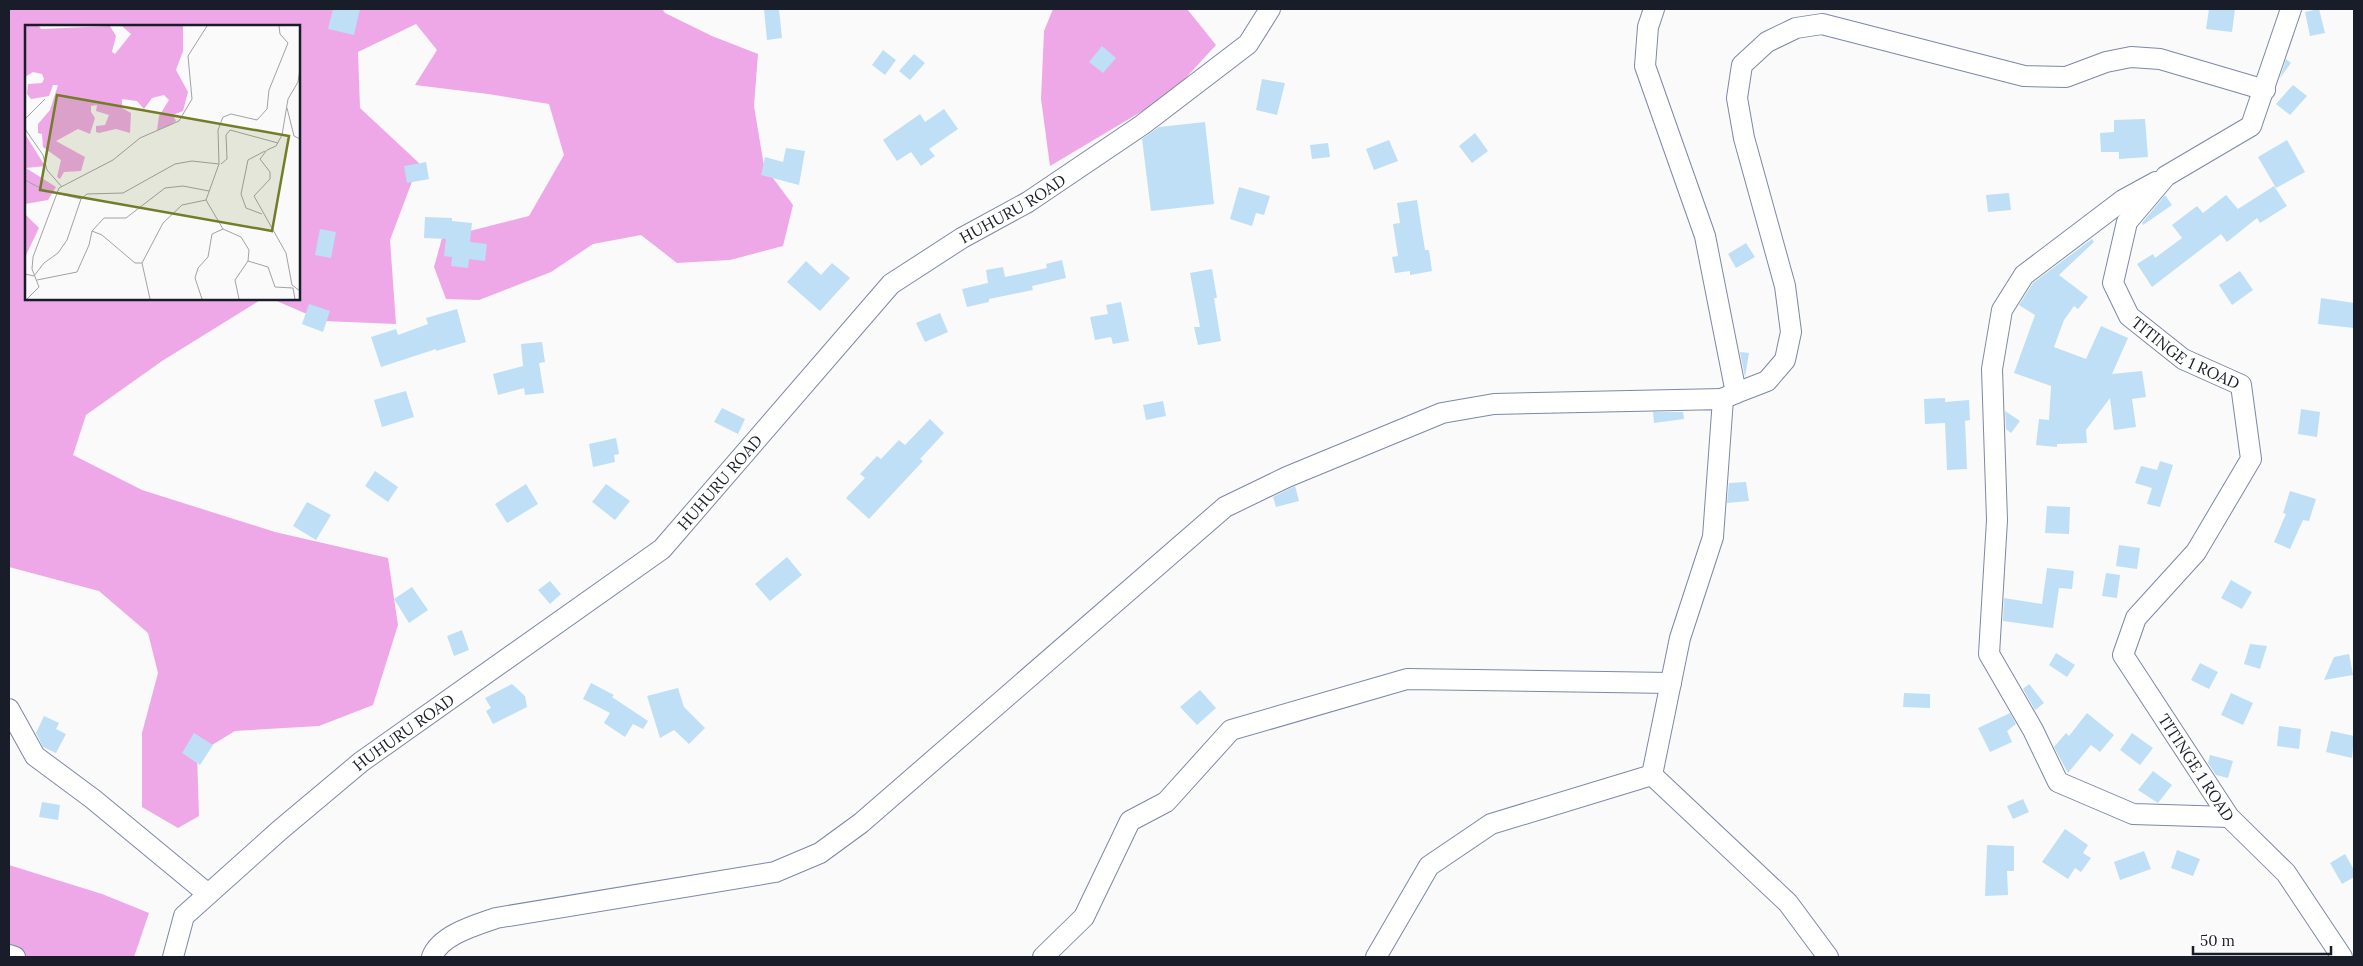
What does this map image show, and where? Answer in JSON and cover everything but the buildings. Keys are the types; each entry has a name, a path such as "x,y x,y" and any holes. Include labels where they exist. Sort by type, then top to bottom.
{"street":[{"name":"HUHURU ROAD","path":"173,957 184,916 361,762 662,549 891,284 962,238 1028,202 1142,125 1248,44 1270,9"},
{"path":"1652,775 1680,638 1713,537 1729,396 1705,236 1645,66 1648,27 1654,9"},
{"name":"TITINGE 1 ROAD","path":"2291,9 2265,90 2251,126 2166,176 2127,222 2113,283 2129,316 2184,359 2241,385 2251,459 2196,552 2136,618 2122,655 2228,817 2286,873 2342,957"},
{"path":"432,957 434,950 465,928 496,918 776,872 820,853 861,823 1226,507 1287,477 1442,413 1494,404 1729,396 1767,381 1785,360 1791,332 1785,286 1744,138 1736,98 1742,65 1767,42 1796,28 1822,24 2024,76 2066,77 2106,62 2131,57 2160,60 2265,90"},
{"path":"2166,176 2122,200 2024,275 2002,310 1992,369 1997,520 1989,654 2033,730 2058,782 2133,814 2228,817"},
{"path":"1043,957 1084,917 1130,821 1166,802 1231,730 1407,679 1671,684"},
{"path":"9,709 35,756 93,800 208,894"},
{"path":"1376,957 1429,866 1491,824 1652,775"},
{"path":"1652,775 1788,903 1828,957"},
{"path":"9,955 15,957"}],"shaded area":[{"path":"9,9 662,9 665,13 712,36 758,54 754,106 764,166 793,205 783,246 730,260 677,263 641,235 593,244 551,272 479,300 446,299 434,267 442,238 529,216 564,155 549,104 415,85 437,50 416,24 358,52 360,108 419,163 390,240 396,324 323,321 274,300 300,300 300,25 25,25 25,300 260,300 162,361 86,415 73,455 142,490 275,532 388,558 398,625 373,705 319,726 235,731 197,754 199,816 178,828 142,807 142,733 158,673 148,633 99,591 9,567"},
{"path":"1053,9 1187,9 1216,45 1171,94 1050,166 1041,99 1044,31"},
{"path":"9,865 102,894 149,913 134,957 9,957"}]}
